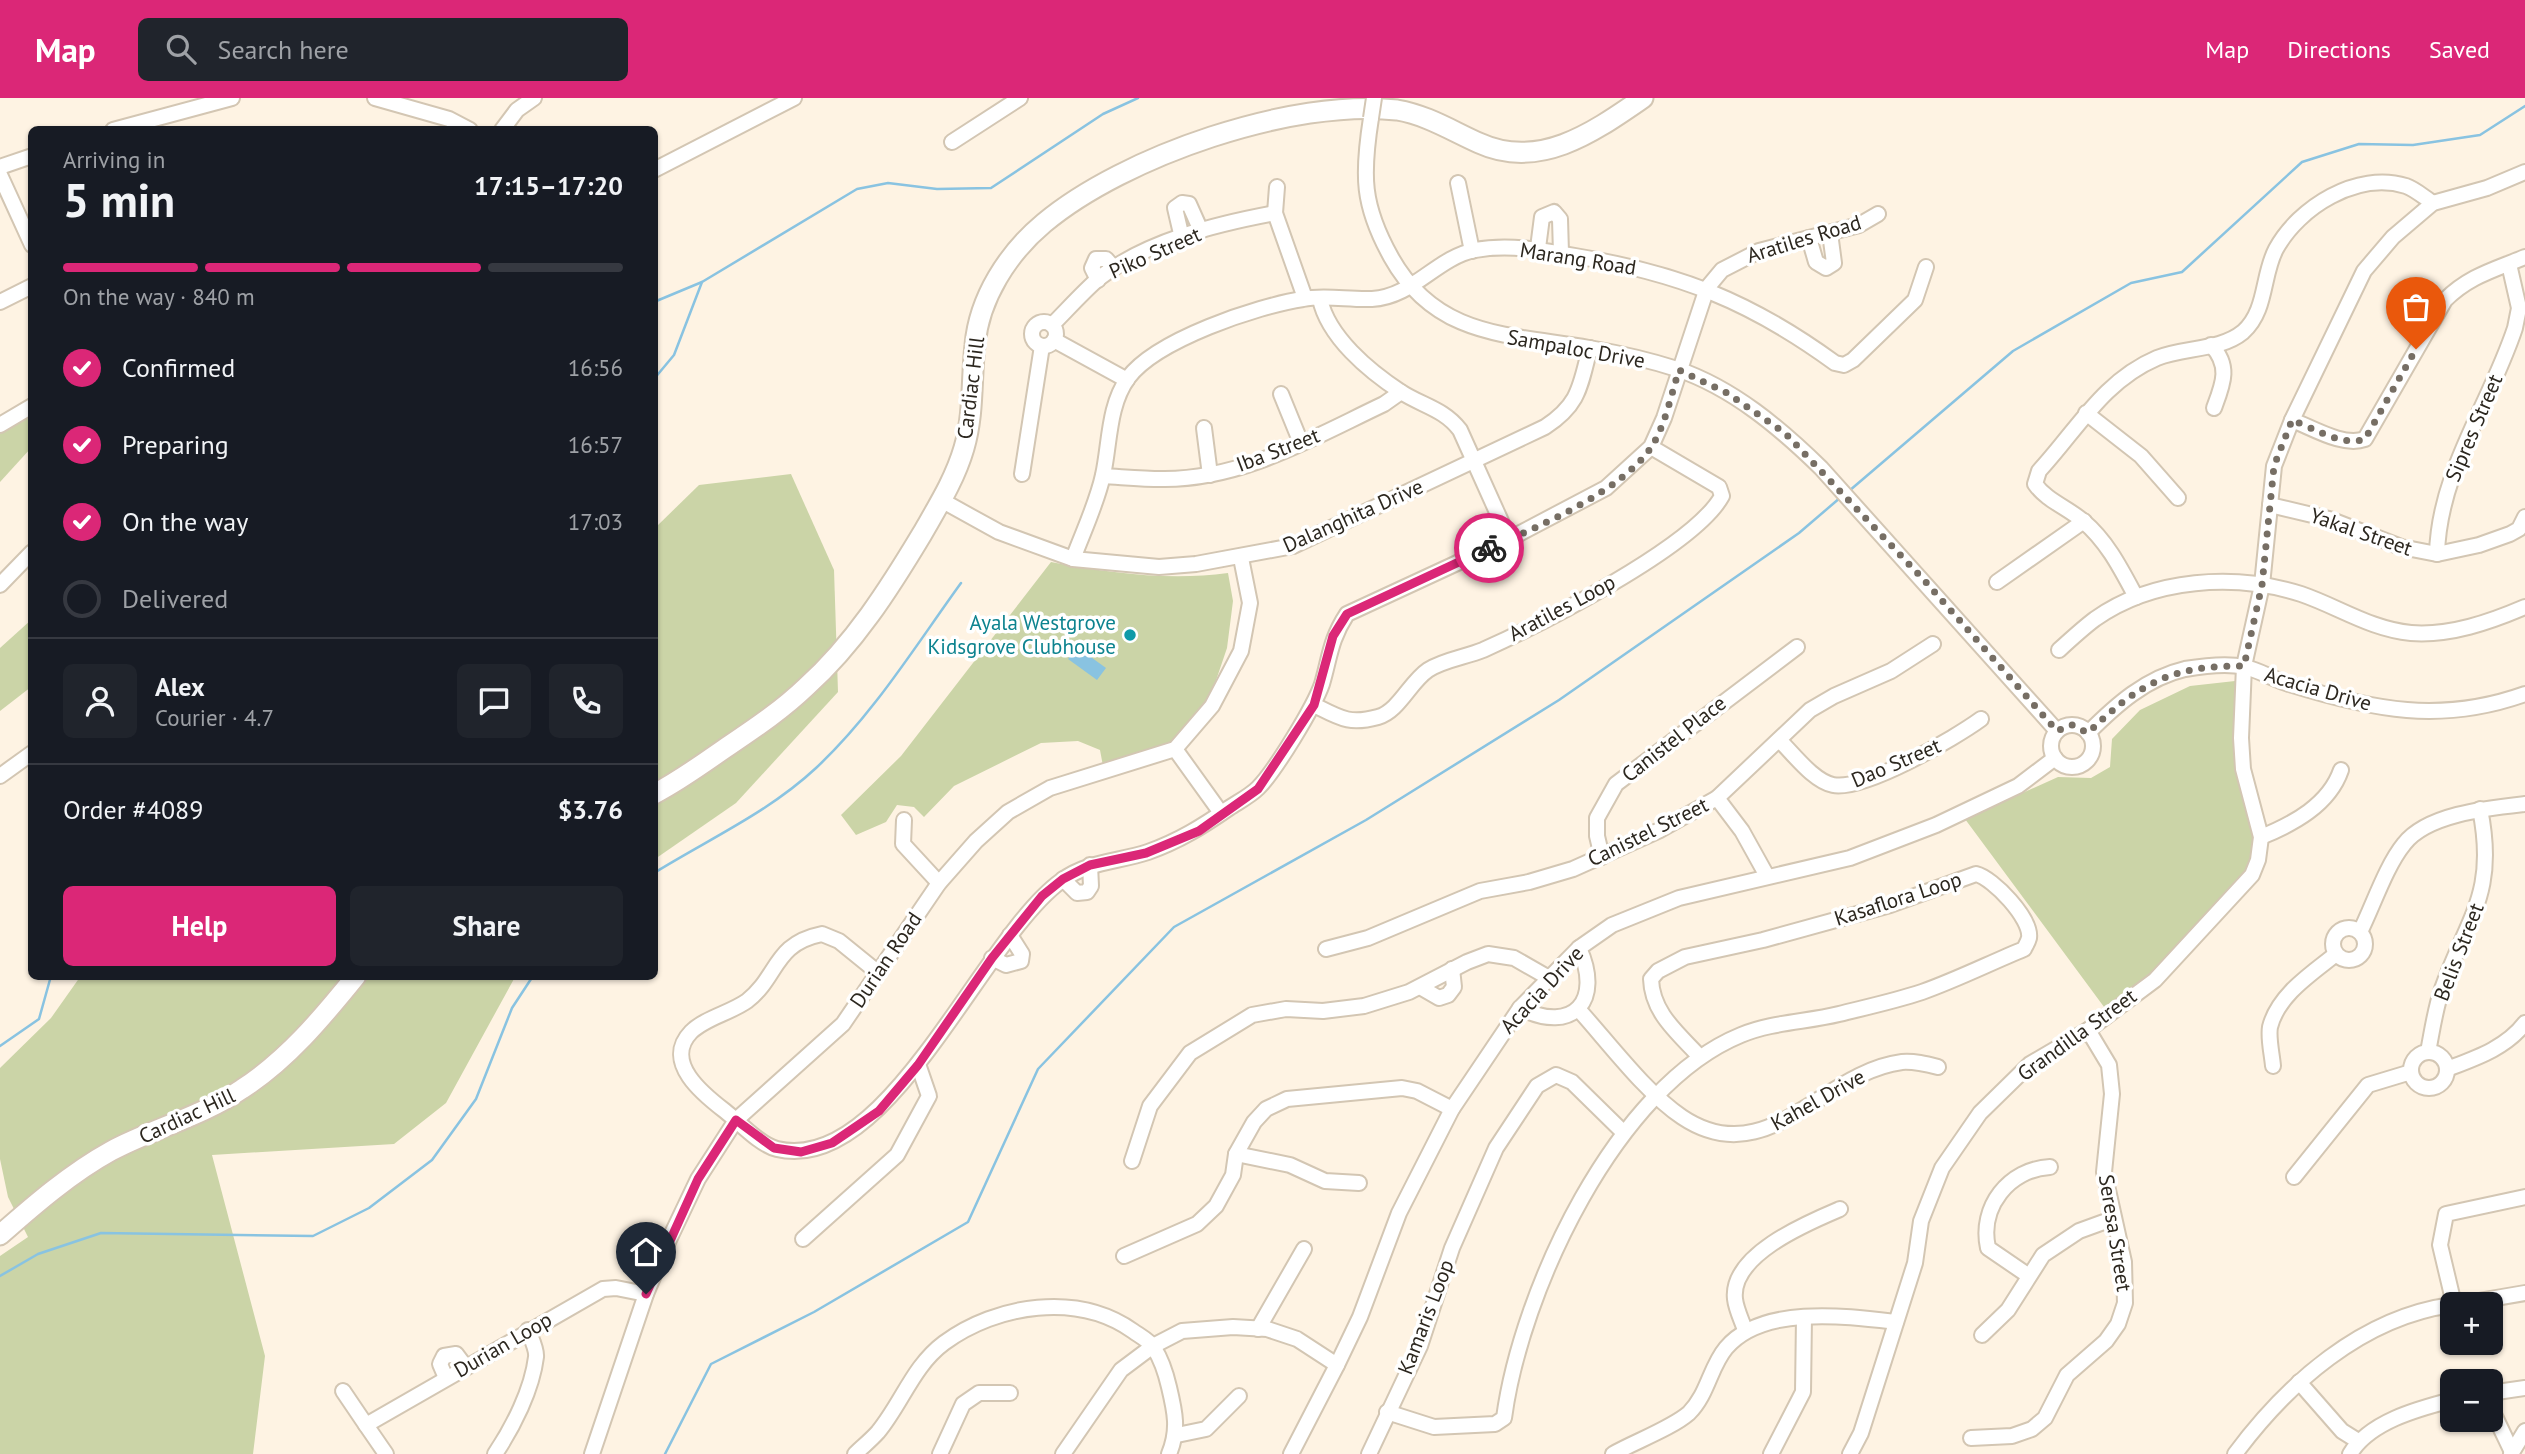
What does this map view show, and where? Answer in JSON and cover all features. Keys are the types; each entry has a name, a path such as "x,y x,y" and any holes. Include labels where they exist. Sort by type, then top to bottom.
{"main road":[{"name":"Cardiac Hill","path":"658,791 779,710 833,661 887,590 955,476 972,411 975,345 980,318 989,293 1021,245 1045,222 1115,177 1163,154 1261,120 1324,109 1356,107 1395,110 1420,115 1483,145 1522,152 1558,148 1577,140 1643,98"},
{"name":"Cardiac Hill","path":"0,1235 102,1157 197,1115 243,1089 299,1042 353,980"}],"street":[{"path":"128,126 232,98"},
{"path":"375,98 449,119 462,126"},
{"path":"505,126 517,110 534,98"},
{"path":"658,168 794,98"},
{"path":"952,142 1020,98"},
{"name":"Sampaloc Drive","path":"1374,98 1364,166 1367,199 1383,243 1411,287 1443,313 1480,330 1590,348 1679,370 1750,408 1785,433 1821,468 2057,731"},
{"path":"0,167 28,157"},
{"path":"2136,597 2104,541 2084,522 2041,492 2035,484 2039,471 2106,391 2140,366 2159,357 2211,345 2242,332 2259,308 2276,249 2292,227 2325,200 2353,187 2382,182 2408,187 2433,203 2487,188 2525,172"},
{"path":"0,175 28,237"},
{"path":"1458,183 1472,251"},
{"path":"1277,187 1275,213 1312,298 1324,317 1336,334 1401,392 1448,414 1460,430 1509,539"},
{"path":"1182,237 1175,216 1175,208 1181,203 1189,204 1193,209 1201,231"},
{"name":"Grandilla Street","path":"1850,1454 1861,1433 1915,1264 1921,1221 1942,1168 1980,1113 2030,1065 2088,1030 2155,980 2252,875 2258,860 2261,837 2243,769 2244,666 2262,585 2274,466 2292,420 2364,271 2393,237 2433,203"},
{"path":"1538,248 1542,217 1553,212 1560,219 1561,253"},
{"name":"Piko Street","path":"1049,337 1098,280 1114,268 1182,237 1275,213"},
{"name":"Aratiles Road","path":"876,971 839,942 822,934 788,948 748,1000 690,1033 682,1051 683,1068 700,1092 774,1148 801,1152 832,1143 879,1111 918,1065 992,958 1042,896 1063,879 1090,865 1146,853 1199,831 1258,789 1314,705 1333,636 1347,614 1509,539 1606,488 1651,447 1664,418 1706,288 1722,270 1737,261 1859,225 1878,214"},
{"path":"1809,238 1816,261 1826,268 1834,263 1835,256 1830,233"},
{"name":"Marang Road","path":"1073,559 1103,476 1107,436 1127,380 1143,362 1166,346 1261,309 1312,298 1373,299 1395,296 1455,258 1472,251 1538,248 1639,267 1706,288 1768,319 1835,363 1844,365 1853,360 1915,300 1926,267"},
{"path":"2292,420 2356,443 2365,439 2445,300 2462,284 2481,272 2525,257"},
{"name":"Sipres Street","path":"2437,554 2440,519 2455,466 2515,328 2519,308 2509,264"},
{"path":"0,302 28,288"},
{"path":"1022,474 1049,337 1127,380"},
{"path":"2211,345 2225,366 2224,382 2214,408"},
{"name":"Dalanghita Drive","path":"941,500 999,532 1073,559 1159,567 1241,558 1293,546 1475,461 1565,414 1578,397 1590,348"},
{"name":"Iba Street","path":"1103,476 1163,480 1210,475 1261,462 1384,404 1401,392"},
{"path":"1281,394 1301,443"},
{"path":"0,425 28,408"},
{"path":"2086,413 2141,456 2178,498"},
{"path":"1204,428 1210,475"},
{"name":"Aratiles Loop","path":"1314,705 1351,723 1382,716 1428,670 1484,649 1537,622 1660,554 1686,535 1718,503 1722,496 1719,487 1651,447"},
{"name":"Yakal Street","path":"2270,505 2329,519 2401,547 2437,554 2479,545 2510,534 2519,529 2525,517"},
{"path":"1997,582 2084,522"},
{"path":"0,585 28,556"},
{"path":"1222,813 1175,749 1212,706 1241,651 1250,603 1241,558"},
{"path":"2059,650 2097,618 2136,597 2171,586 2205,583 2262,585 2301,594 2368,624 2413,633 2459,629 2500,618 2525,607"},
{"name":"Canistel Street","path":"1325,949 1368,938 1457,898 1529,882 1602,857 1660,830 1717,798 1810,710 1834,696 1891,671 1933,644"},
{"name":"Canistel Place","path":"1602,857 1597,818 1616,784 1797,647"},
{"name":"Acacia Drive","path":"2088,733 2129,695 2156,679 2185,669 2244,666 2288,684 2392,709 2440,713 2479,709 2525,694"},
{"name":"Dao Street","path":"1779,740 1823,781 1843,785 1908,762 1954,739 1981,719"},
{"path":"2072,725 2088,733 2093,748 2082,764 2064,765 2055,758 2051,745 2057,731 2072,725"},
{"name":"Durian Road","path":"592,1454 646,1294 698,1179 736,1120 843,1024 876,971 939,883 976,841 1008,812 1049,788 1175,749"},
{"path":"0,776 28,756"},
{"name":"Acacia Drive","path":"1291,1454 1360,1317 1399,1213 1452,1109 1520,1008 1579,948 1612,925 1679,898 1850,858 1936,824 2018,786 2055,758"},
{"path":"2261,837 2304,816 2333,786 2341,770"},
{"path":"1717,798 1742,831 1767,876"},
{"path":"2360,932 2402,846 2413,833 2480,809 2525,804"},
{"name":"Belis Street","path":"2428,1052 2441,993 2478,908 2485,880 2486,849 2480,809"},
{"path":"904,820 904,844 939,883"},
{"path":"1063,879 1077,893 1087,892 1091,886 1090,865"},
{"name":"Kasaflora Loop","path":"1657,1094 1700,1057 1742,1034 1909,996 2024,949 2029,936 2025,923 2000,890 1985,876 1976,874 1890,905 1763,940 1685,957 1658,971 1651,979 1652,997 1659,1011 1700,1057"},
{"path":"2347,928 2360,932 2365,943 2360,957 2349,960 2336,954 2333,941 2337,933 2347,928"},
{"path":"992,958 1006,965 1021,961 1022,954 1010,935"},
{"path":"1520,1008 1537,1017 1552,1020 1579,1010 1587,997 1589,985 1588,967 1579,948"},
{"path":"1132,1161 1150,1106 1190,1053 1252,1015 1286,1009 1323,1011 1364,1006 1420,986 1488,954 1514,958 1549,978"},
{"path":"2273,1066 2270,1029 2275,1018 2296,987 2336,954"},
{"path":"1420,986 1439,998 1448,995 1454,987 1452,970"},
{"name":"Kahel Drive","path":"1579,1010 1680,1116 1696,1126 1738,1134 1777,1126 1835,1088 1873,1070 1902,1062 1938,1067"},
{"path":"2447,1069 2484,1055 2515,1036 2525,1023"},
{"name":"Seresa Street","path":"1971,1438 1995,1439 2032,1429 2055,1404 2067,1375 2106,1341 2118,1324 2127,1289 2124,1262 2112,1219 2104,1172 2112,1094 2109,1065 2088,1030"},
{"path":"2428,1052 2441,1057 2447,1069 2444,1080 2427,1088 2416,1083 2411,1072 2413,1061 2428,1052"},
{"path":"803,1239 897,1155 929,1096 918,1065"},
{"path":"2294,1177 2368,1085 2411,1072"},
{"name":"Kamaris Loop","path":"1387,1412 1420,1346 1467,1208 1496,1148 1537,1086 1556,1075 1572,1082 1623,1132"},
{"path":"1124,1256 1197,1224 1216,1206 1233,1175 1236,1154 1254,1122 1266,1109 1287,1098 1402,1088 1417,1091 1452,1109"},
{"path":"1368,1454 1387,1412 1434,1427 1495,1424 1504,1418 1510,1373 1539,1288 1581,1203 1623,1132 1657,1094"},
{"path":"1236,1154 1290,1166 1325,1181 1359,1183"},
{"path":"2029,1276 1988,1248 1984,1230 1993,1203 2015,1177 2031,1168 2050,1167"},
{"path":"2450,1292 2440,1245 2446,1214 2525,1197"},
{"path":"1745,1330 1735,1297 1745,1268 1769,1244 1840,1209"},
{"path":"1982,1335 2008,1310 2043,1255 2079,1231 2112,1219"},
{"path":"1258,1329 1304,1249"},
{"name":"Durian Loop","path":"366,1425 603,1289 616,1288 646,1294"},
{"path":"2503,1297 2525,1293"},
{"path":"855,1454 878,1432 922,1363 945,1342 987,1320 1027,1309 1064,1306 1103,1314 1121,1323 1153,1346 1166,1375 1175,1413 1177,1435 1169,1454"},
{"path":"2235,1454 2262,1417 2299,1382 2368,1332 2440,1306"},
{"path":"1613,1454 1688,1415 1706,1392 1725,1349 1745,1330 1804,1317 1835,1314 1896,1322"},
{"path":"1771,1454 1804,1392 1804,1317"},
{"path":"1063,1454 1121,1370 1153,1346 1182,1331 1233,1327 1258,1329 1297,1339 1337,1365"},
{"path":"495,1454 513,1422 529,1383 536,1354 528,1330"},
{"path":"2299,1382 2342,1431 2358,1441"},
{"path":"2503,1391 2525,1388"},
{"path":"342,1391 386,1454"},
{"path":"940,1454 963,1404 979,1393 1010,1393"},
{"path":"1177,1435 1206,1429 1239,1396"},
{"path":"2350,1454 2358,1441 2412,1411 2440,1403"},
{"path":"2502,1432 2511,1453"},
{"path":"2511,1453 2525,1432"}],"green space":[{"path":"28,416 28,451 0,482 0,434"},
{"path":"791,474 834,570 838,692 736,803 658,857 658,525 699,485"},
{"path":"1051,562 1140,575 1228,573 1233,601 1227,648 1209,701 1172,743 1103,766 1100,750 1078,741 1041,743 954,786 924,817 914,807 897,805 886,822 856,835 841,815 901,756"},
{"path":"28,623 28,689 0,711 0,648"},
{"path":"2235,681 2237,772 2259,837 2255,861 2153,976 2107,1011 1965,819 2058,777 2091,778 2110,767 2112,739 2140,710 2190,686"},
{"path":"78,980 513,980 446,1103 394,1144 212,1155 265,1356 253,1454 0,1454 0,1256 28,1237 8,1197 0,1159 0,1068 51,1018"}],"water":[{"path":"1077,647 1106,668 1097,680 1068,659"}],"waterway":[{"path":"658,300 702,282 857,189 888,183 937,189 991,188 1103,114 1138,98"},
{"path":"1849,491 2013,351 2131,283 2182,272 2302,162 2359,144 2413,145 2480,135 2525,106"},
{"path":"658,374 674,355 702,282"},
{"path":"665,1454 711,1364 814,1312 968,1222 1038,1069 1174,927 1366,820 1559,700 1799,533 1841,497"},
{"path":"658,871 759,812 816,768 875,703 961,583"},
{"path":"0,1046 39,1019 50,980"},
{"path":"0,1276 38,1254 101,1233 313,1236 369,1208 432,1160 476,1099 512,1008 530,980"}],"way so far":[{"path":"1489,548 1583,503 1625,473 1651,447 1664,418 1679,370 1727,393 1785,433 1821,468 1924,580 2057,731 2072,725 2088,733 2129,695 2156,679 2185,669 2244,666 2262,585 2274,466 2292,420 2356,443 2365,439 2416,349"}],"place":[{"name":"Ayala Westgrove Kidsgrove Clubhouse","path":"1130,635"}],"route":[{"path":"646,1294 698,1179 736,1120 774,1148 801,1152 832,1143 879,1111 918,1065 992,958 1042,896 1063,879 1090,865 1146,853 1199,831 1258,789 1314,705 1333,636 1347,614 1489,548"}]}
